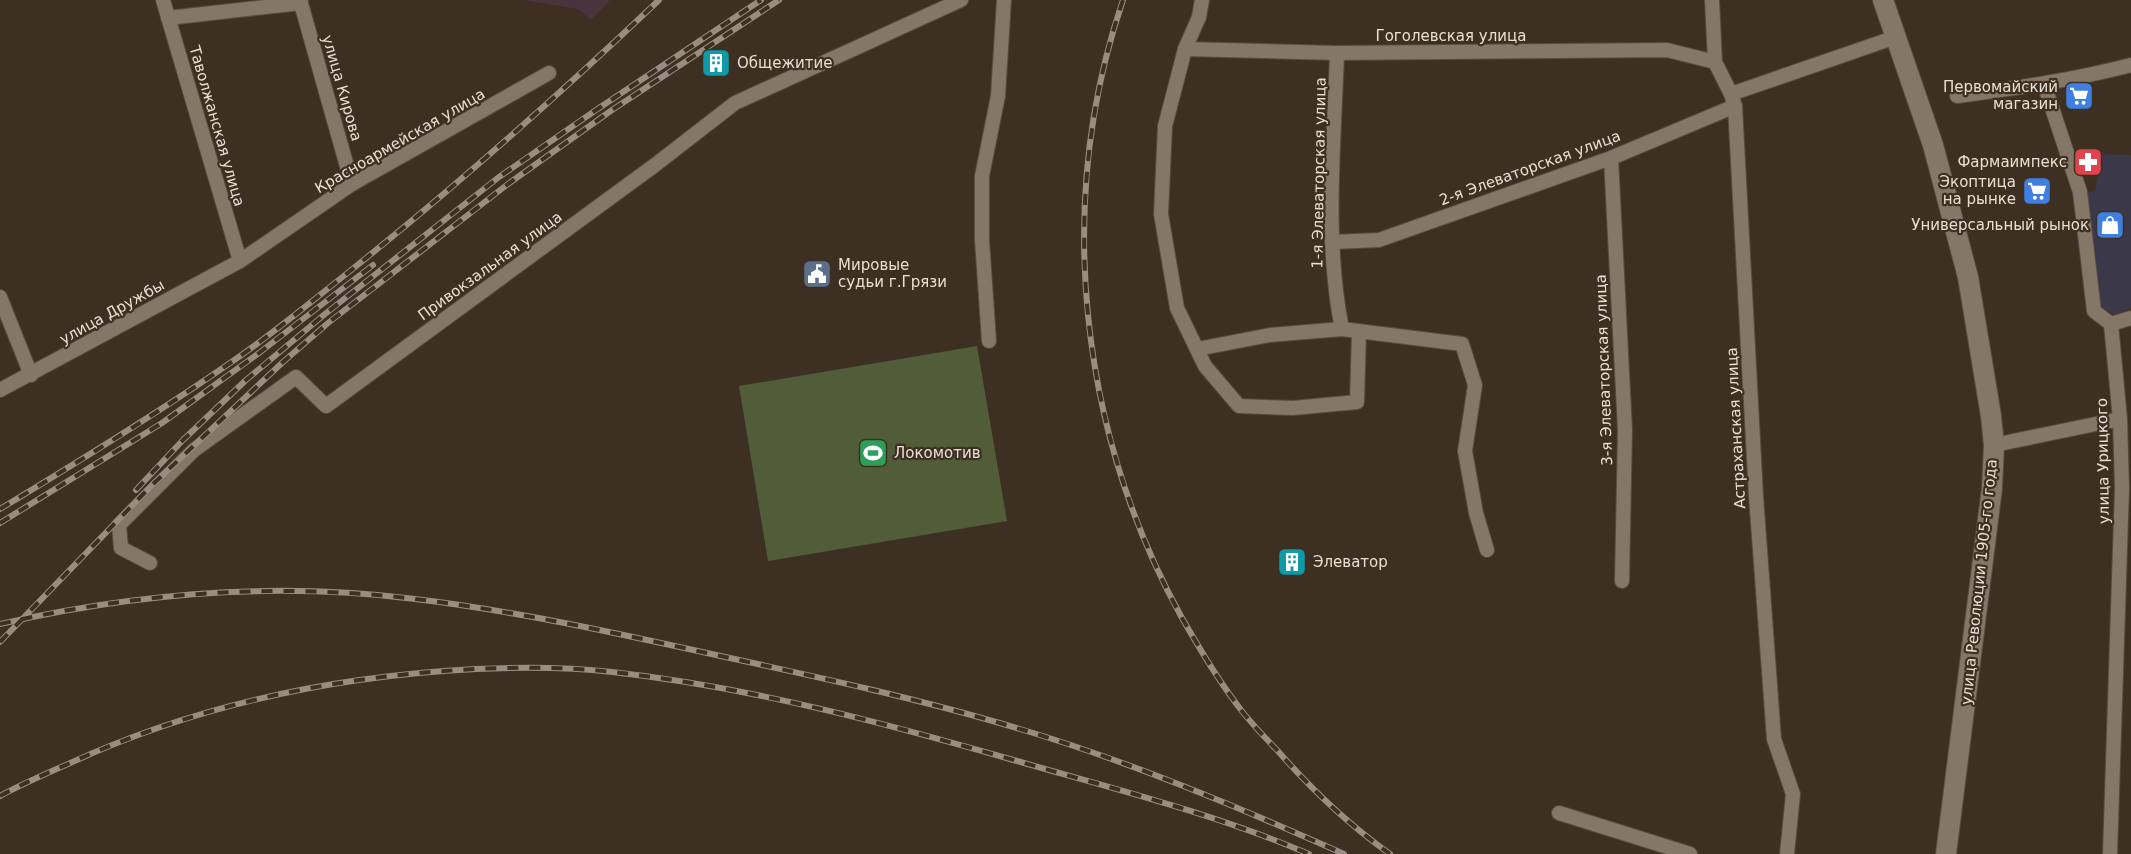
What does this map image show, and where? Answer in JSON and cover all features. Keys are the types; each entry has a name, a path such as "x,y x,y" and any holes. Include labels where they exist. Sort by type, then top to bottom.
{"street":[{"name":"Таволжанская улица","path":"163,0 240,261"},
{"name":"Привокзальная улица","path":"150,563 122,548 119,525 194,450 296,377 326,406 655,165 735,103 961,0"},
{"path":"989,341 982,240 982,176 998,96 1004,0"},
{"path":"1203,0 1185,49 1165,126 1161,214 1178,308 1205,366 1239,406 1293,408 1357,402 1359,332"},
{"name":"Астраханская улица","path":"1712,0 1715,62 1733,100 1755,484 1773,739 1793,794 1787,854"},
{"name":"улица Революции 1905-го года","path":"1883,0 1933,145 1968,278 1994,445 1992,488 1946,854"},
{"path":"168,18 301,2"},
{"name":"улица Кирова","path":"301,2 352,184"},
{"name":"2-я Элеваторская улица","path":"1332,242 1379,240 1611,158 1733,100 1896,37"},
{"name":"Гоголевская улица","path":"1185,49 1337,53 1667,50 1715,62"},
{"name":"1-я Элеваторская улица","path":"1337,53 1332,242 1336,298 1342,329"},
{"path":"1957,96 2044,84 2099,74 2131,65"},
{"name":"Красноармейская улица","path":"240,261 352,184 549,73"},
{"path":"2044,84 2080,192 2094,311 2111,324 2131,318"},
{"name":"3-я Элеваторская улица","path":"1611,158 1625,430 1623,580"},
{"name":"улица Дружбы","path":"0,390 240,261"},
{"path":"0,297 31,375"},
{"name":"улица Урицкого","path":"2110,854 2122,488 2120,419 2111,324"},
{"path":"1197,348 1270,335 1342,329 1462,344 1475,385 1465,451 1476,513 1487,550"},
{"path":"1994,445 2120,419"},
{"path":"1559,813 1690,854"}],"shaded area":[{"path":"523,0 610,0 591,20 578,9"},
{"name":"Универсальный рынок","path":"2101,154 2131,155 2131,308 2115,315 2096,305 2089,258 2088,192 2095,191"}],"green space":[{"name":"Локомотив","path":"977,346 1007,521 768,561 739,386"}],"railway":[{"path":"0,509 173,401 274,331 466,175 659,0"},
{"path":"136,490 183,440 246,380 325,314 499,177 761,0"},
{"path":"0,642 153,484 328,323 508,184 612,110 779,0"},
{"path":"1123,0 1102,77 1089,156 1084,235 1088,315 1100,394 1120,471 1147,546 1182,618 1228,692 1245,715 1303,778 1359,831 1390,854"},
{"path":"0,523 162,423 259,353 373,265"},
{"path":"0,624 51,613 154,598 259,591 363,594 415,599 528,616 792,672 982,718 1061,742 1143,771 1224,802 1344,854"},
{"path":"0,796 116,743 166,725 267,697 371,678 493,668 561,668 612,672 715,687 867,720 1164,803 1238,827 1309,854"}],"place":[{"name":"Общежитие","path":"716,63"},
{"name":"Первомайский магазин","path":"2079,96"},
{"name":"Фармаимпекс","path":"2088,162"},
{"name":"Экоптица на рынке","path":"2037,191"},
{"name":"Универсальный рынок","path":"2110,225"},
{"name":"Мировые судьи г.Грязи","path":"817,274"},
{"name":"Локомотив","path":"873,453"},
{"name":"Элеватор","path":"1292,562"}]}
